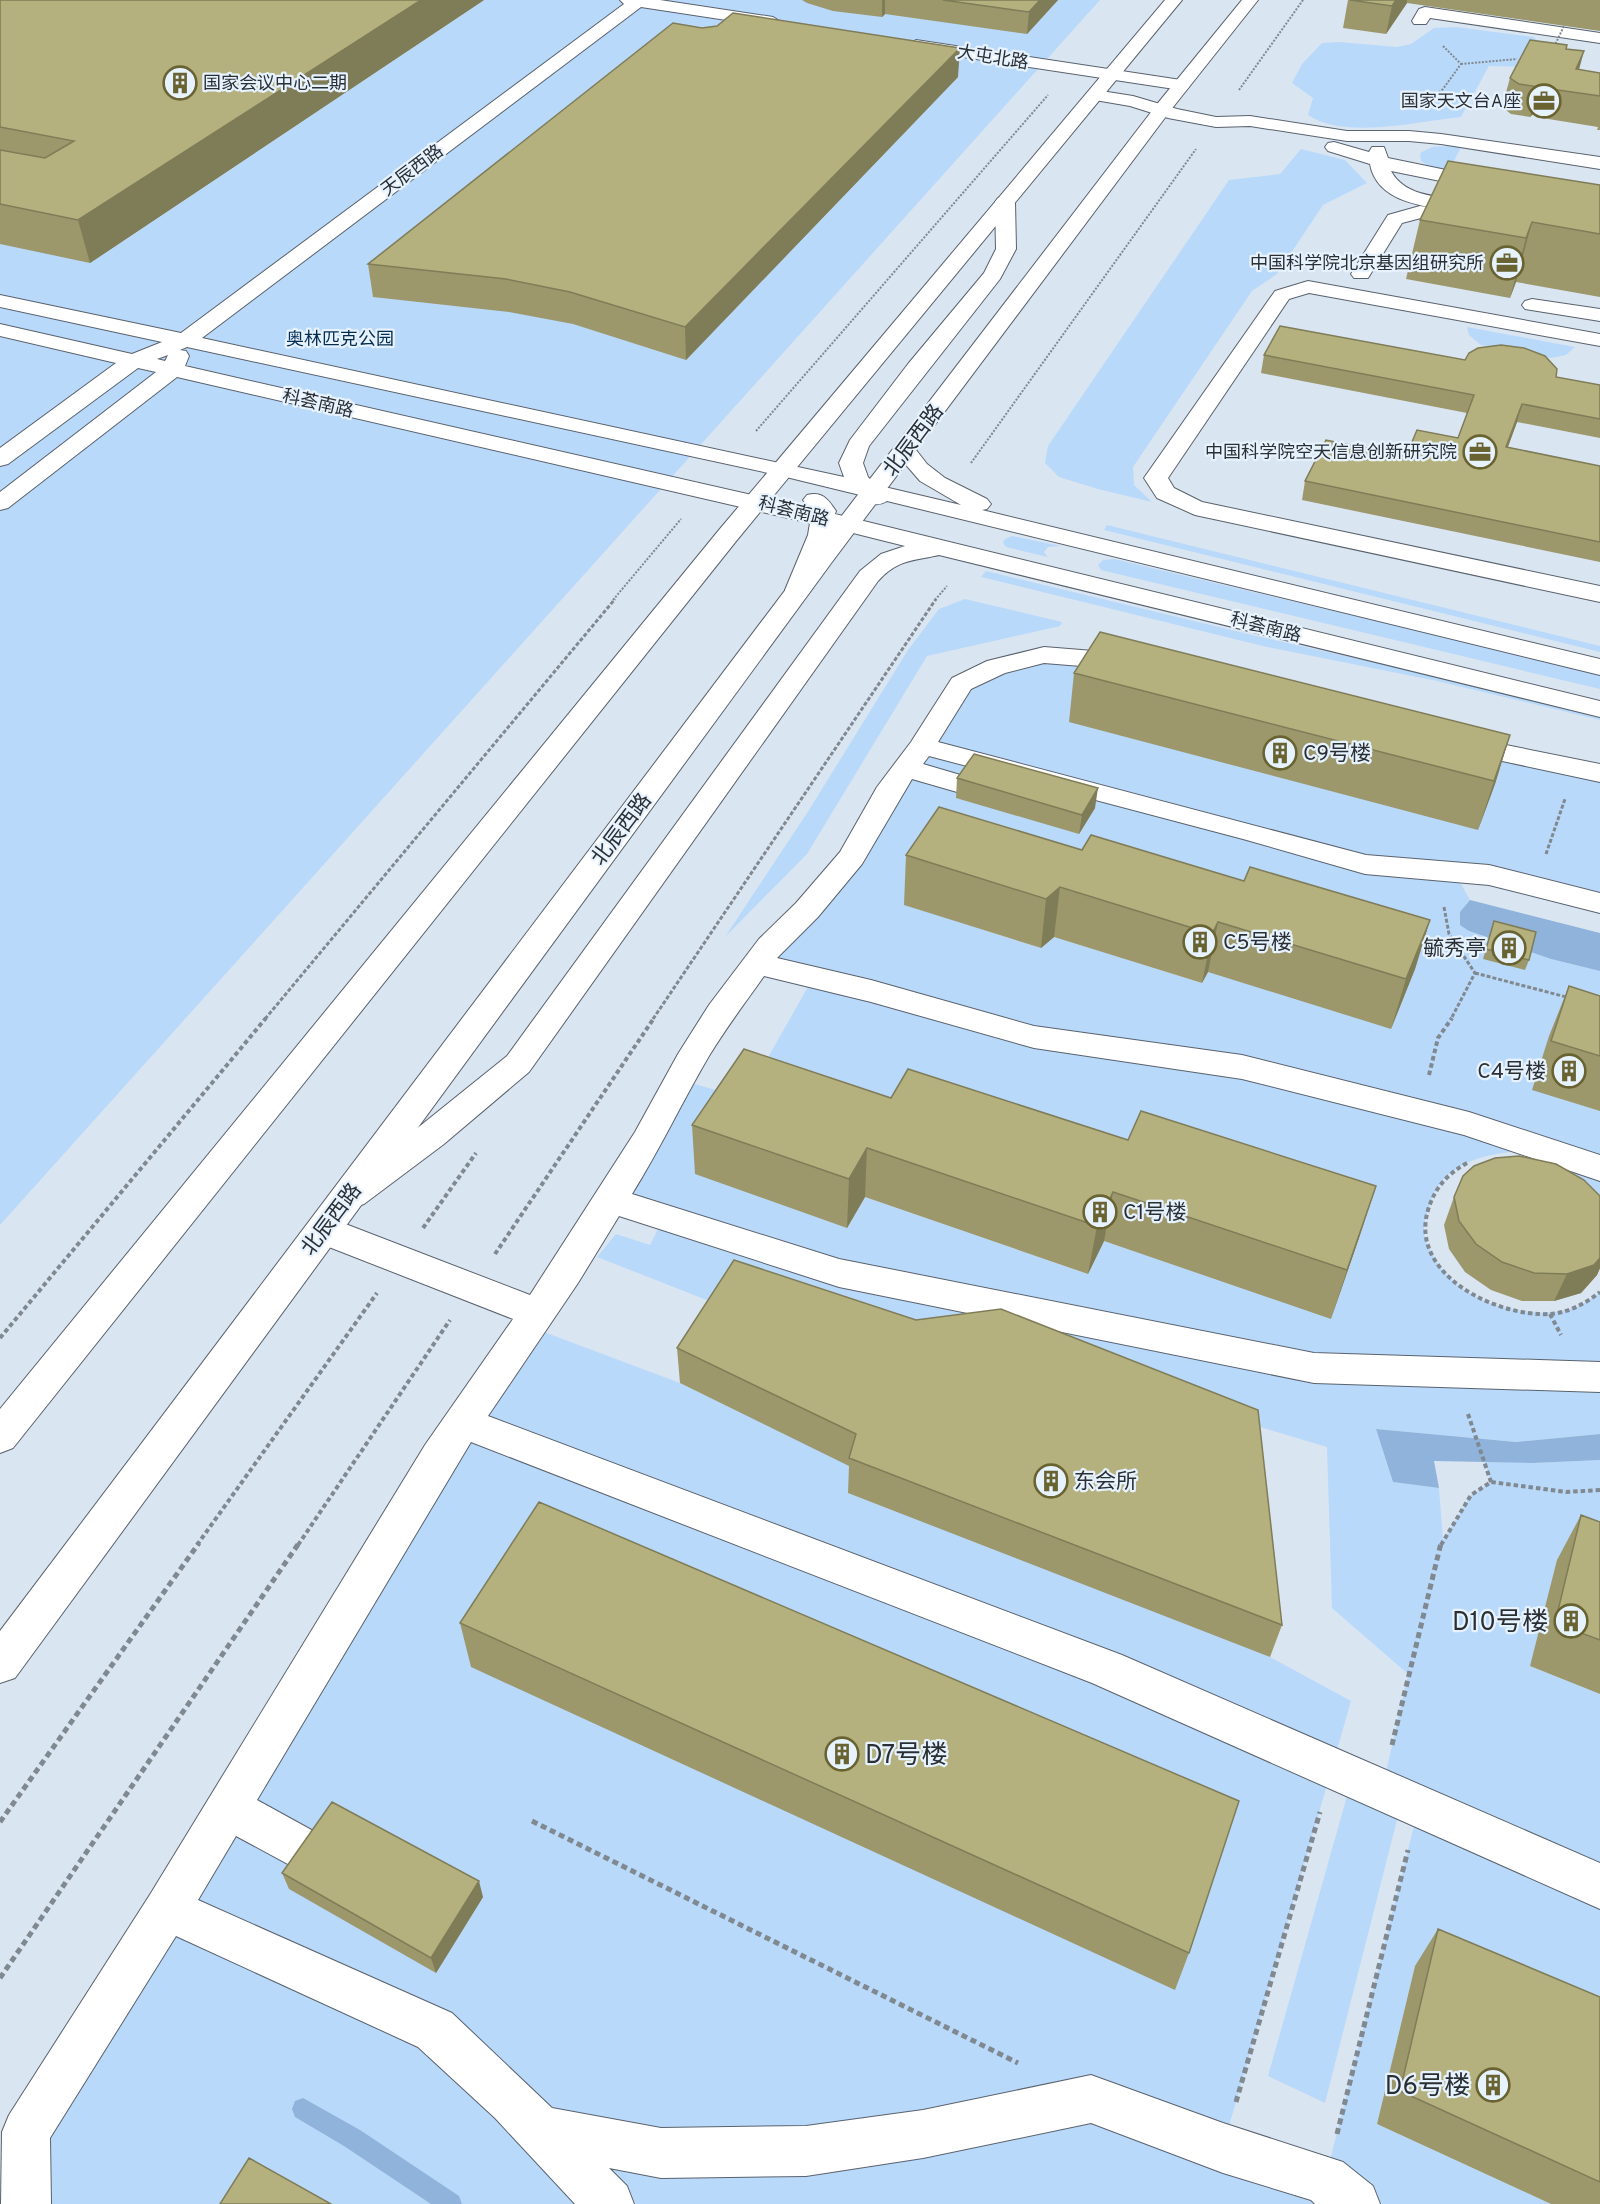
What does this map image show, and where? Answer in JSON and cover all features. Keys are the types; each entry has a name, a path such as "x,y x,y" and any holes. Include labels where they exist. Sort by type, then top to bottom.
{"street":[{"path":"635,0 795,26"},
{"name":"天辰西路","path":"0,459 133,361 184,341 635,0"},
{"path":"0,1437 755,502 1174,0"},
{"name":"北辰西路","path":"0,1664 798,590 1181,85 1250,0"},
{"path":"1420,21 1425,12 1600,38"},
{"name":"大屯北路","path":"899,42 1103,85 1181,85"},
{"path":"1103,85 1133,101 1216,122 1243,132 1353,151 1378,161 1422,173 1506,187"},
{"path":"1216,122 1250,121 1347,136 1394,136 1478,143 1600,163"},
{"path":"1361,274 1395,219 1420,212 1489,215 1400,193 1391,188 1380,172 1378,161 1379,147 1394,136 1419,128 1438,127 1568,146"},
{"path":"940,547 906,524 857,480 852,463 858,445 879,417 993,275 1006,249 1005,202"},
{"path":"1600,340 1308,287 1282,295 1156,478 1165,493 1196,508 1600,594"},
{"name":"科荟南路","path":"0,301 733,459 727,457"},
{"path":"1532,305 1600,315"},
{"name":"科荟南路","path":"0,330 848,524 1600,709"},
{"path":"0,502 172,370 184,341"},
{"path":"905,451 914,465 934,480 961,497 982,506 1344,595 1438,628"},
{"path":"727,457 810,494 824,512 820,535 798,590"},
{"name":"科荟南路","path":"727,457 1600,667"},
{"path":"1077,581 1069,568 1070,559 1079,551 1100,546"},
{"path":"537,1313 471,1288 333,1216 518,1064 869,576 881,562 893,556 940,547"},
{"path":"26,2204 26,2132 167,1909 462,1422 611,1200 648,1140 694,1054 720,1013 756,964 852,857 891,787 914,757 961,684 996,667 1044,656 1106,660 1150,670"},
{"path":"1437,740 1600,773"},
{"path":"914,757 964,785"},
{"path":"914,757 1252,832 1365,864 1489,875 1600,903"},
{"path":"756,964 871,991 1034,1037 1242,1066 1468,1124 1600,1168"},
{"path":"611,1200 851,1275 1314,1368 1600,1377"},
{"path":"462,1422 1107,1670 1600,1886"},
{"path":"228,1808 310,1854"},
{"path":"167,1909 435,2030 512,2101 609,2204"},
{"path":"540,2130 661,2153 806,2151 923,2134 1092,2099 1340,2192"}],"path":[{"path":"1216,122 1303,0"},
{"path":"1420,21 1461,64 1443,88 1422,107"},
{"path":"1551,53 1564,26"},
{"path":"755,433 1052,90"},
{"path":"0,1338 685,514"},
{"path":"0,1978 192,1702 945,586"},
{"path":"1445,898 1443,909 1449,934 1474,973 1577,999"},
{"path":"1432,1115 1427,1082 1438,1038 1454,1015 1474,973"},
{"path":"1476,1159 1451,1171 1434,1191 1424,1222 1424,1237 1437,1264 1459,1286 1496,1306 1550,1314 1585,1304 1600,1292"},
{"path":"1455,1373 1491,1482"},
{"path":"1382,1790 1442,1541 1471,1495 1491,1482 1566,1492 1600,1490"},
{"path":"1223,2148 1333,1768"},
{"path":"1340,2192 1419,1806"},
{"path":"532,1821 1028,2068"}],"green space":[{"name":"奥林匹克公园","path":"0,0 1100,0 0,1225"},
{"path":"1456,27 1533,37 1539,42 1525,67 1489,66 1461,117 1383,127 1342,126 1323,122 1308,115 1313,98 1292,83 1302,64 1322,43 1339,42 1397,47 1411,44 1434,28"},
{"path":"1432,147 1461,147 1448,173 1431,168 1421,161 1420,153"},
{"path":"1301,149 1345,160 1367,183 1323,205 1277,274 1252,291 1133,467 1134,485 1152,502 1059,477 1045,463 1048,446 1229,180 1280,174"},
{"path":"1467,327 1575,347 1566,355 1551,358 1481,345 1469,335"},
{"path":"1107,525 1600,646 1600,652 1104,530"},
{"path":"1012,536 1061,546 1048,547 1044,552 1048,557 1006,547 1003,543 1005,539"},
{"path":"1114,559 1600,674 1600,689 1101,570 1098,565 1103,560"},
{"path":"986,571 1248,634 1600,713 1600,720 1437,681 1267,647 981,577"},
{"path":"965,599 1062,622 1060,626 927,656 807,854 725,937 809,810 908,650 939,609"},
{"path":"1044,655 1600,773 1600,903 1455,873 1470,900 1466,904 1469,931 1551,959 1600,971 1600,1218 1550,1151 1512,1152 1476,1159 1449,1174 1434,1195 1425,1223 1424,1235 1431,1252 1448,1276 1470,1293 1496,1305 1523,1311 1555,1312 1582,1304 1600,1292 1600,1434 1516,1442 1376,1429 1393,1482 1439,1488 1443,1540 1471,1495 1491,1482 1483,1459 1533,1463 1600,1460 1600,1576 1530,1666 1600,1694 1600,2046 1415,1966 1377,2124 1551,2204 26,2204 26,2132 528,1326 680,1383 855,1468 1270,1657 1351,1701 1223,2147 1325,2180 1419,1806 1382,1790 1408,1674 1332,1608 1327,1447 1197,1408 717,1304 597,1257 616,1234 650,1245 664,1217 611,1200 680,1080 745,1098 813,978 756,964 807,910 961,684","holes":["1075,899 1208,972 1202,983 1054,937 1040,948 904,904","906,1118 1360,1235 1331,1318 1104,1241 1088,1274 865,1197 847,1228"]},
{"path":"1347,1796 1398,1816 1325,2103 1268,2076"}],"shaded area":[{"path":"1470,900 1600,933 1600,971 1551,959 1469,931 1460,925 1460,912"},
{"path":"1376,1429 1516,1442 1600,1434 1600,1460 1533,1463 1434,1461 1439,1488 1393,1482"}],"building":[{"name":"国家会议中心二期","path":"0,0 421,0 78,220 0,204 0,150 45,158 74,141 0,127"},
{"path":"943,0 1040,0 1029,12"},
{"path":"1350,0 1396,0 1392,6"},
{"path":"733,13 960,48 685,327 570,292 506,279 368,264 673,23 702,28 717,26"},
{"path":"1530,40 1567,45 1566,49 1584,51 1576,69 1600,73 1600,96 1544,88 1545,86 1539,85 1538,87 1519,84 1510,78"},
{"path":"1448,161 1600,185 1600,234 1532,222 1526,238 1420,220"},
{"name":"中国科学院空天信息创新研究院","path":"1280,326 1465,360 1469,353 1478,348 1501,345 1524,348 1545,356 1557,369 1556,377 1600,385 1600,419 1522,404 1506,447 1600,466 1600,542 1305,481 1326,440 1406,456 1417,430 1458,438 1474,395 1264,355"},
{"path":"1100,632 1510,735 1494,781 1074,673"},
{"path":"974,754 1098,788 1082,815 957,778"},
{"path":"939,807 1082,850 1091,835 1244,881 1250,867 1430,920 1406,979 1218,922 1212,934 1060,887 1046,899 906,855"},
{"name":"毓秀亭","path":"1494,921 1536,932 1529,960 1486,949"},
{"path":"1569,986 1600,996 1600,1056 1551,1041"},
{"path":"744,1049 891,1098 908,1069 1128,1140 1141,1111 1376,1186 1347,1270 1113,1192 1097,1226 867,1148 849,1179 692,1125"},
{"path":"1519,1156 1556,1164 1584,1180 1600,1196 1600,1258 1594,1265 1567,1274 1534,1273 1502,1262 1476,1244 1459,1221 1454,1197 1463,1176 1474,1166 1495,1158"},
{"name":"东会所","path":"734,1260 916,1320 1001,1309 1258,1410 1282,1625 849,1458 856,1434 677,1348"},
{"name":"D7号楼","path":"539,1502 1239,1801 1189,1953 460,1623"},
{"path":"1581,1515 1600,1522 1600,1640 1555,1623"},
{"path":"332,1802 479,1881 431,1958 282,1873"},
{"name":"D6号楼","path":"1438,1929 1600,1997 1600,2182 1400,2091"},
{"path":"249,2158 331,2204 220,2204"}],"waterway":[{"path":"303,2109 352,2138 451,2204"}],"place":[{"name":"国家会议中心二期","path":"180,83"},
{"name":"国家天文台A座","path":"1544,101"},
{"name":"中国科学院北京基因组研究所","path":"1507,263"},
{"name":"中国科学院空天信息创新研究院","path":"1480,452"},
{"name":"C9号楼","path":"1280,753"},
{"name":"C5号楼","path":"1200,942"},
{"name":"毓秀亭","path":"1509,948"},
{"name":"C4号楼","path":"1569,1071"},
{"name":"C1号楼","path":"1100,1212"},
{"name":"东会所","path":"1051,1481"},
{"name":"D10号楼","path":"1571,1621"},
{"name":"D7号楼","path":"842,1754"},
{"name":"D6号楼","path":"1493,2085"}]}
